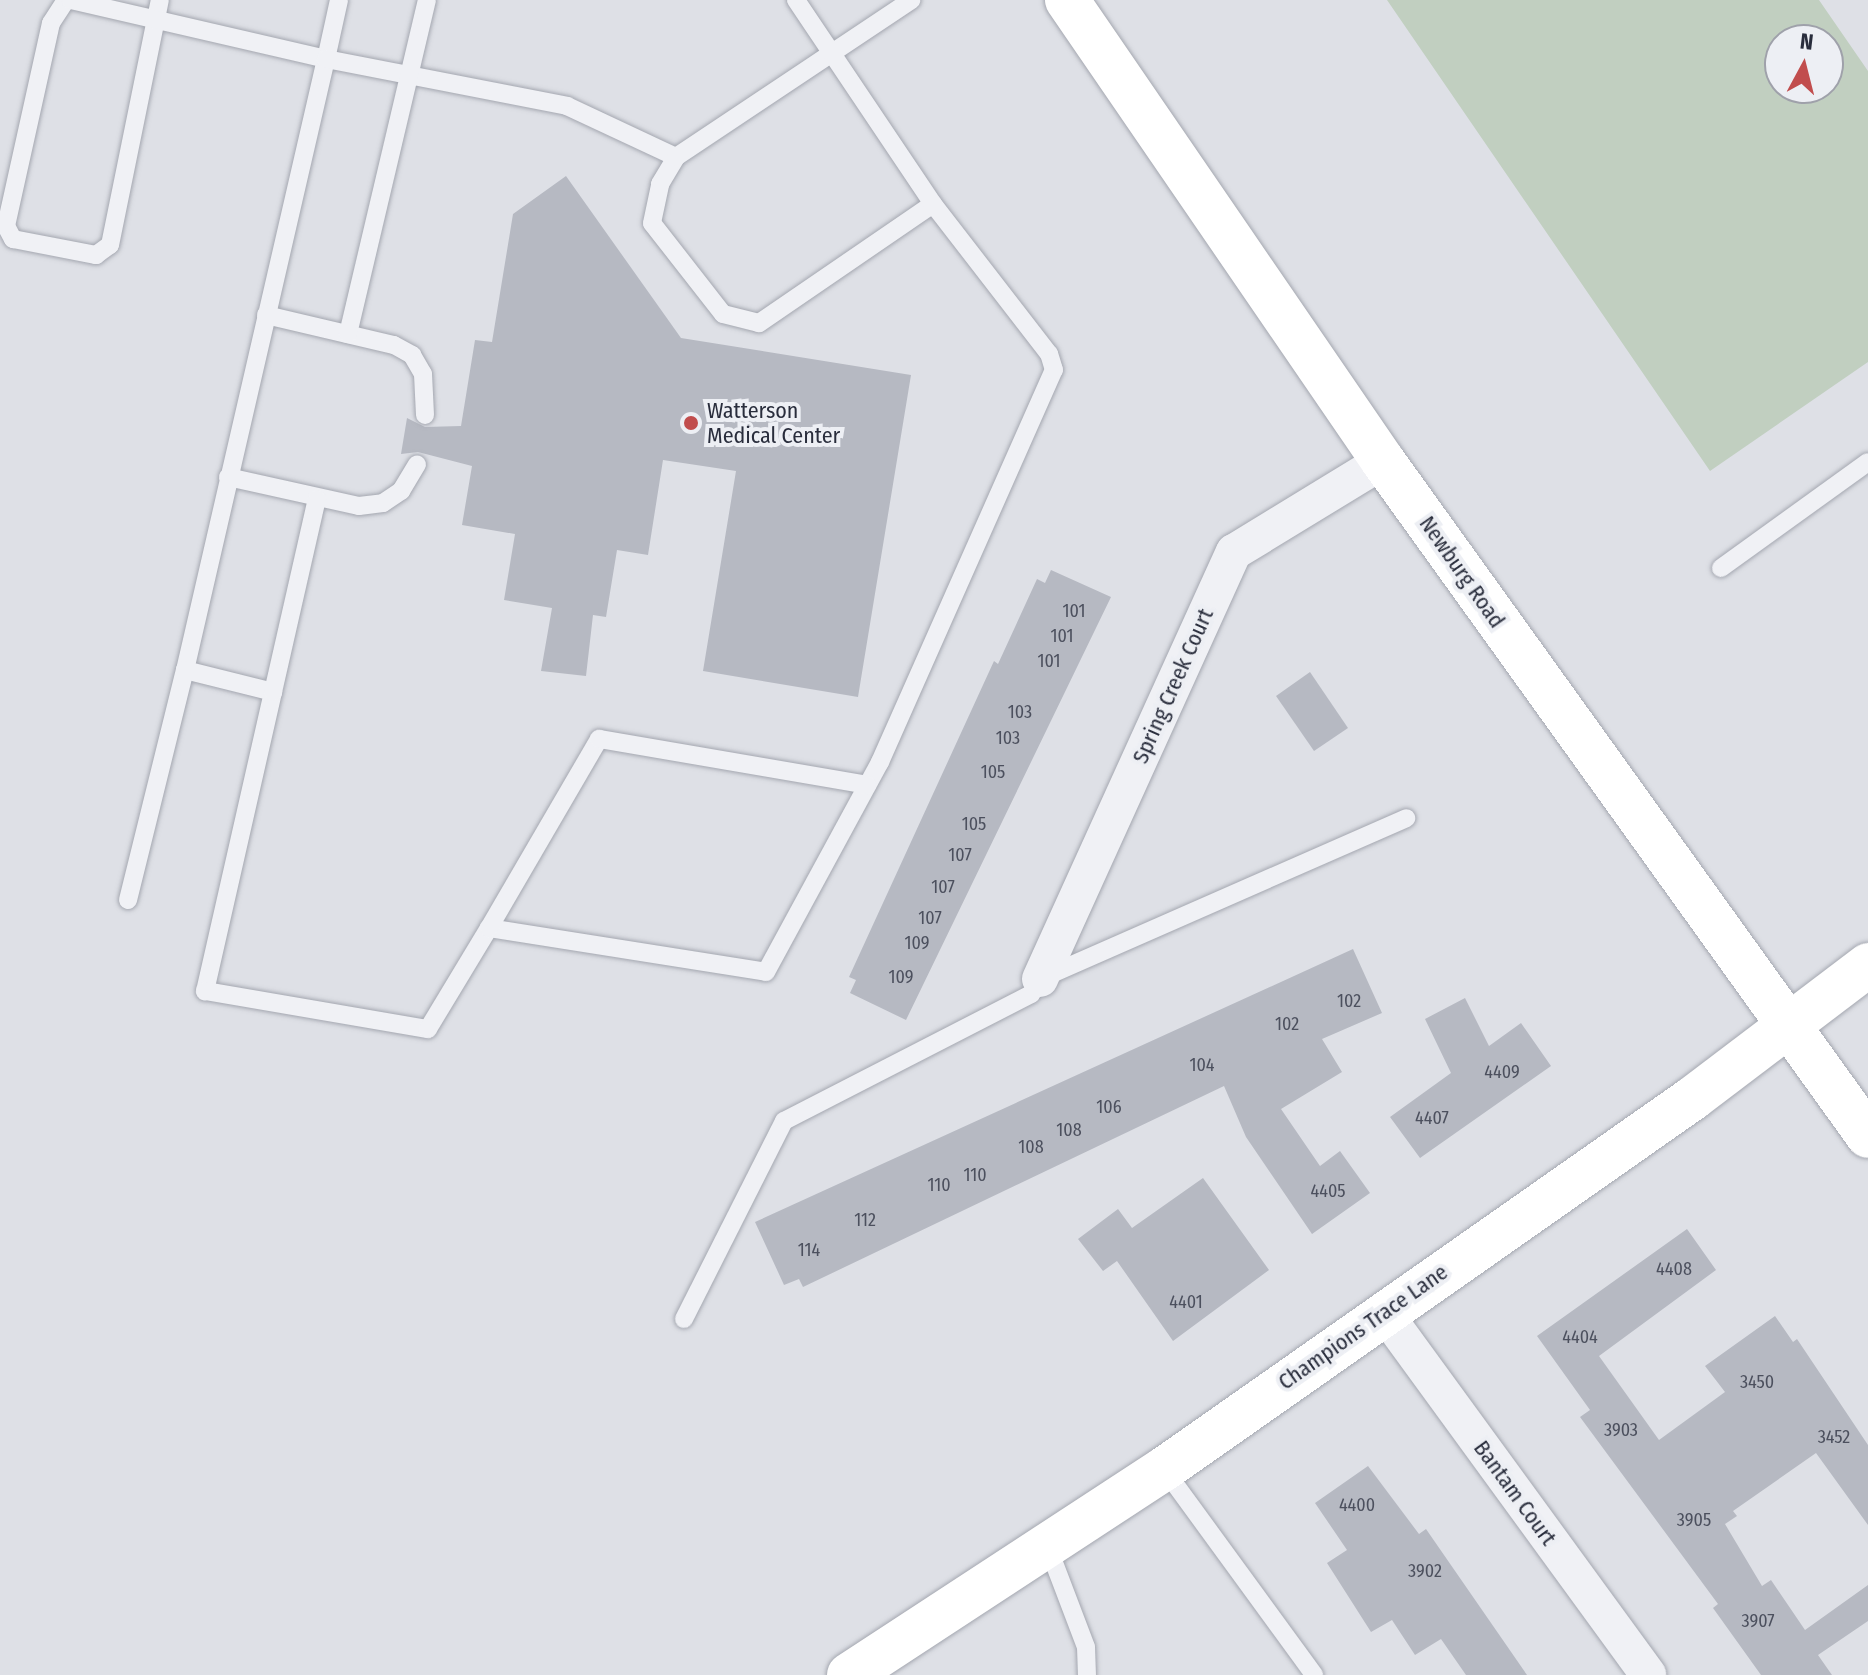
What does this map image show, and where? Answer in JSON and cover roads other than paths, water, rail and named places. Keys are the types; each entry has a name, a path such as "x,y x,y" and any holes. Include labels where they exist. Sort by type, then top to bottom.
{"main road":[{"name":"Newburg Road","path":"1067,0 1383,461 1868,1136"},
{"name":"Champions Trace Lane","path":"849,1675 1164,1469 1383,1311 1693,1098 1868,965"}],"street":[{"name":"Spring Creek Court","path":"1040,979 1234,552 1383,461"},
{"name":"Bantam Court","path":"1383,1311 1648,1675"}],"lane":[{"path":"160,0 155,23 110,245 96,255 13,239 6,226 51,23 68,0 155,23 567,106 676,157"},
{"path":"128,900 185,670 339,0"},
{"path":"348,334 427,0"},
{"path":"489,928 766,972 867,785 1054,370 1033,332 933,204 834,51 796,0"},
{"path":"911,0 676,157 660,184 652,223 723,314 759,323 933,204"},
{"path":"266,315 348,334 412,355 423,374 425,415"},
{"path":"1721,568 1868,462"},
{"path":"228,477 317,499 383,503 401,491 417,464"},
{"path":"317,499 205,991 428,1029 599,739 867,785"},
{"path":"185,670 273,692"},
{"path":"684,1319 784,1121 1031,994 1040,979 1406,818"},
{"path":"1164,1469 1314,1675"},
{"path":"1048,1547 1086,1647 1087,1675"}],"place":[{"name":"Watterson Medical Center","path":"691,423"}]}
